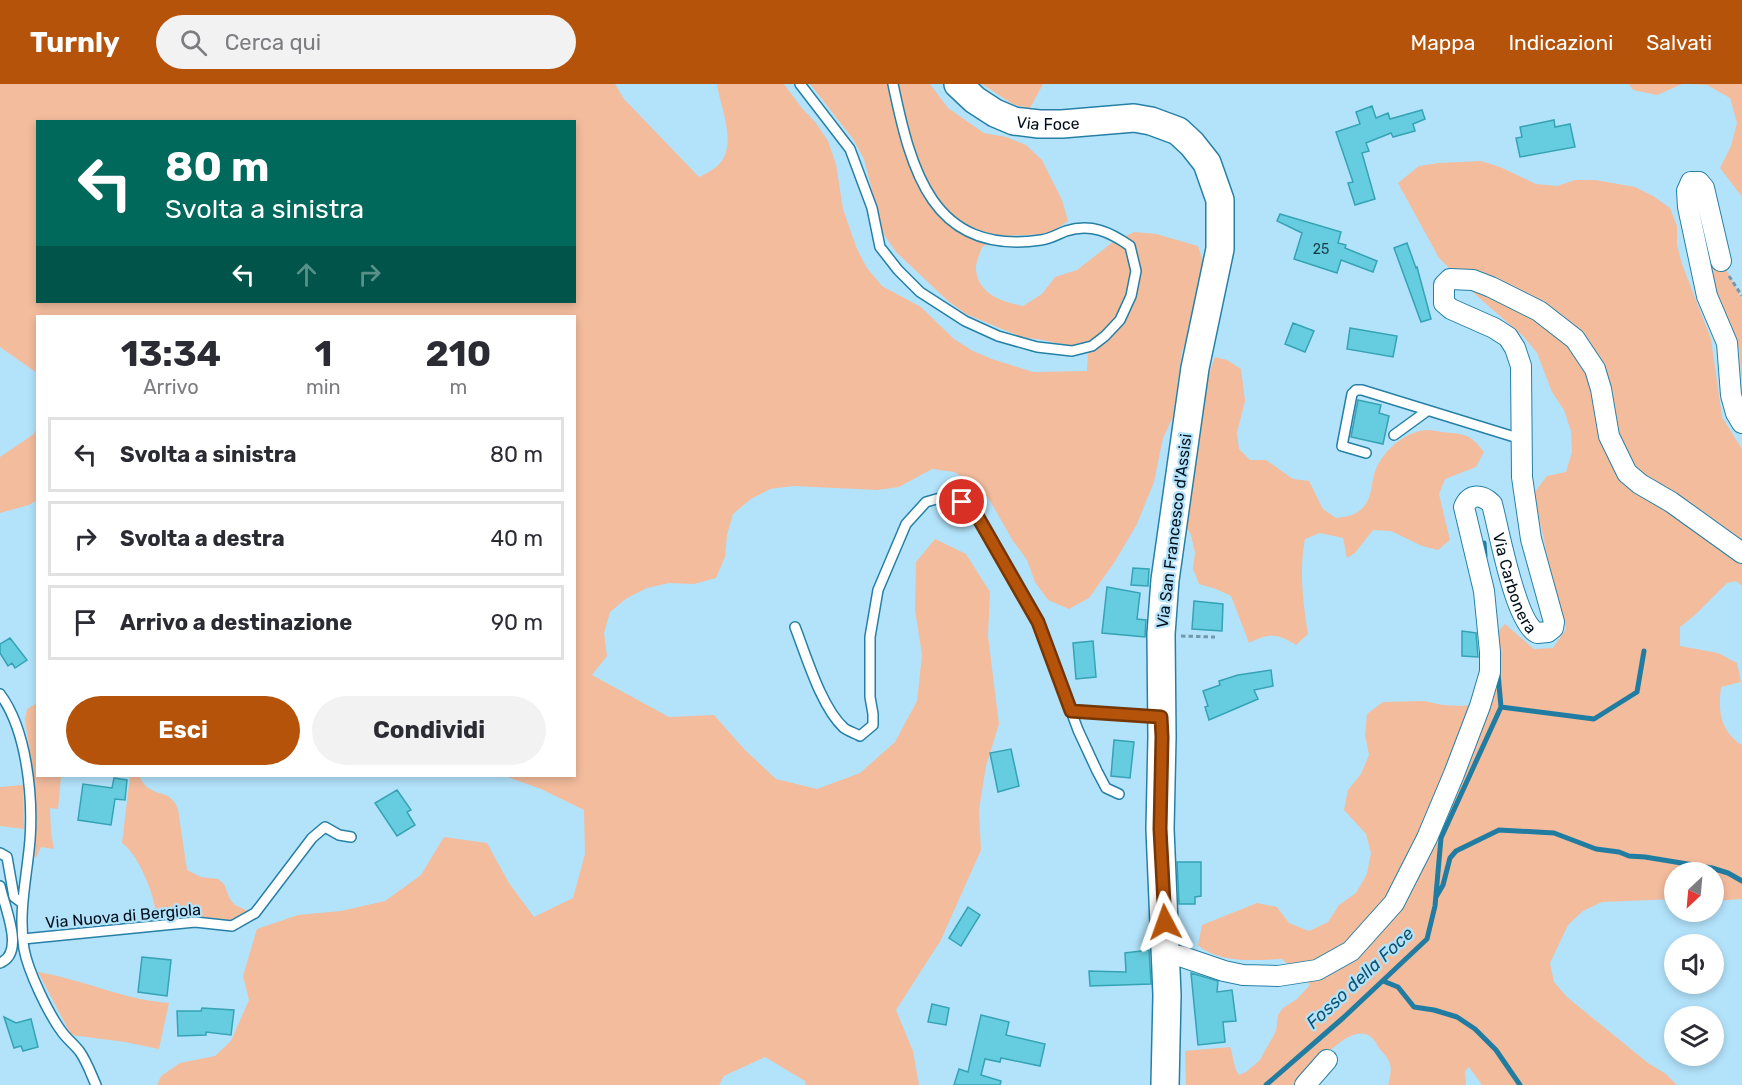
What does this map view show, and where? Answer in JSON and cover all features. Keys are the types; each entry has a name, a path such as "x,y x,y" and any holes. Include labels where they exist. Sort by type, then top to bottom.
{"main road":[{"name":"Via Foce","path":"958,84 975,100 995,113 1014,121 1039,124 1134,118 1151,121"},
{"name":"Via San Francesco d'Assisi","path":"1151,121 1178,131 1207,163 1220,200 1221,224 1220,249 1195,368 1165,580 1160,665 1162,737 1160,829 1167,956 1165,1085"}],"street":[{"path":"1721,261 1704,188 1699,182 1691,182 1687,191 1690,218 1707,296 1727,343 1731,395 1736,413 1742,423"},
{"name":"Via Carbonera","path":"1167,956 1180,956 1243,975 1278,976 1317,970 1351,951 1394,903 1422,848 1454,774 1490,672 1484,591 1464,507 1468,500 1482,496 1492,504 1512,586 1527,624 1537,633 1548,632 1553,628 1554,622 1531,539 1522,477 1521,366 1515,348 1508,337 1494,328 1451,309 1444,303 1444,285 1450,279 1473,280 1491,287 1539,311 1575,339 1595,369 1609,436 1627,473 1742,553"},
{"path":"1305,1085 1327,1060"}],"lane":[{"path":"800,84 850,149 872,208 880,247 898,270 920,292 965,321 998,336 1037,347 1072,351 1092,346 1106,336 1120,320 1131,296 1136,271 1130,246 1095,227 1068,230 1043,240 1012,242 989,241 972,235 952,223 936,206 920,179 899,113 893,84"},
{"path":"1366,453 1342,446 1352,394 1356,390 1521,439"},
{"path":"1394,435 1427,411"},
{"path":"795,627 819,689 835,717 845,729 860,736 873,725 870,697 870,637 878,590 906,524 926,502 947,496 962,502 975,512 1038,622 1071,711 1097,771 1106,788 1119,794"},
{"name":"Via Nuova di Bergiola","path":"0,694 17,727 25,760 29,802 30,839 22,903 24,950 46,1004 62,1031 81,1053 96,1085"},
{"path":"1071,711 1161,717"},
{"name":"Via Nuova di Bergiola","path":"23,939 195,922 232,926 255,913 312,838 325,827 339,835 351,837"},
{"path":"0,853 7,857 14,897 22,903"},
{"path":"0,886 9,917 12,945 12,953 8,960 0,963"}],"path":[{"path":"1721,261 1732,284 1742,296"},
{"path":"1175,635 1215,637"}],"shaded area":[{"path":"0,84 615,84 624,99 699,177 716,167 723,159 727,149 727,127 717,84 784,84 828,141 836,164 843,209 857,249 867,268 882,286 921,307 954,339 992,359 1033,372 1087,371 1088,351 1021,337 966,314 948,301 896,252 883,233 864,159 853,139 810,84 930,84 948,108 984,133 1006,137 1026,145 1042,160 1062,200 1068,221 1049,234 1003,236 982,247 976,270 978,279 993,296 1023,306 1042,294 1055,277 1077,270 1113,242 1134,232 1156,234 1198,246 1205,267 1191,331 1182,351 1173,417 1163,438 1154,482 1137,524 1114,563 1089,598 1069,609 1048,600 1035,582 1027,560 1013,541 989,499 974,484 954,472 932,469 899,487 877,490 793,486 770,489 751,499 733,514 727,535 725,557 716,578 694,584 669,583 647,588 627,598 610,612 604,633 607,656 592,675 669,717 714,715 744,749 776,779 817,789 860,773 895,742 917,701 922,655 915,610 916,562 935,539 966,554 990,592 988,636 999,724 986,766 979,810 981,850 941,940 896,1010 913,1051 919,1085 806,1085 805,1081 765,1057 724,1076 719,1085 157,1085 161,1076 180,1063 215,1056 231,1041 249,1000 243,976 257,929 298,915 341,911 385,901 421,875 444,837 487,843 509,883 534,917 573,898 585,854 584,810 541,789 508,777 576,777 576,315 36,315 36,372 0,347"},
{"path":"982,84 1043,84 1030,108 1014,105"},
{"path":"1629,84 1682,84 1657,95 1633,90"},
{"path":"1690,84 1742,84 1742,197 1720,168 1731,146 1737,123 1730,98 1707,85"},
{"path":"1481,161 1536,184 1557,186 1575,180 1595,180 1635,187 1670,208 1677,226 1677,245 1682,264 1711,339 1722,417 1742,449 1742,586 1736,581 1727,583 1680,627 1680,646 1718,653 1737,663 1741,682 1721,687 1720,704 1725,727 1742,745 1742,899 1724,900 1724,862 1664,862 1664,899 1602,902 1583,911 1568,925 1550,963 1554,982 1567,997 1677,1085 1482,1085 1469,1067 1465,1071 1466,1085 1388,1085 1391,1073 1389,1061 1371,1037 1362,1034 1352,1035 1332,1049 1299,1085 1186,1085 1185,1051 1230,1047 1239,1075 1246,1072 1260,1060 1276,1031 1278,1015 1283,1008 1297,999 1310,985 1282,959 1238,960 1207,951 1198,945 1202,925 1257,903 1277,907 1289,923 1309,931 1328,922 1339,905 1356,893 1367,874 1371,853 1366,834 1344,810 1348,790 1361,774 1369,755 1365,735 1367,714 1383,702 1424,701 1462,706 1491,702 1499,674 1499,630 1505,624 1534,649 1553,648 1566,629 1549,565 1534,493 1547,476 1566,472 1572,452 1571,431 1564,410 1552,392 1537,353 1524,337 1476,295 1439,258 1398,183 1419,166"},
{"path":"1699,208 1721,260 1742,299 1742,384 1739,348 1707,269 1701,240"},
{"path":"1215,357 1227,360 1241,369 1245,401 1237,433 1239,449 1250,460 1266,460 1293,479 1309,481 1323,509 1336,518 1352,515 1362,508 1369,498 1377,467 1387,451 1410,434 1427,430 1461,434 1474,441 1484,452 1476,467 1445,479 1439,494 1450,540 1438,550 1422,546 1391,531 1373,530 1355,553 1347,558 1343,538 1320,533 1305,539 1302,575 1308,634 1296,645 1278,636 1262,637 1249,643 1231,596 1199,584 1193,569 1195,553 1191,535 1182,521 1204,388"},
{"path":"36,429 36,501 29,505 0,513 0,457 34,434"},
{"path":"36,704 36,777 61,777 58,809 50,808 54,849 41,847 36,858 32,852 35,811 33,775 25,719 27,709"},
{"path":"130,777 140,777 147,787 169,797 175,803 178,809 187,870 201,877 218,879 224,884 235,905 250,912 230,920 181,917 157,921 151,917 155,908 148,883 139,863 122,843"},
{"path":"23,785 24,829 0,826 0,787"},
{"path":"38,972 71,979 119,994 169,1003 159,1049 71,1035"}],"building":[{"path":"1372,106 1376,118 1388,113 1390,119 1422,110 1425,119 1413,124 1415,131 1393,137 1391,133 1366,143 1369,151 1362,153 1375,199 1355,205 1348,183 1353,182 1336,132 1360,124 1356,112"},
{"path":"1554,120 1555,127 1570,124 1575,147 1520,157 1516,138 1522,137 1520,127"},
{"path":"1280,214 1341,232 1338,243 1377,261 1373,272 1341,260 1337,273 1294,259 1302,233 1277,221"},
{"path":"1407,243 1417,267 1431,319 1421,322 1394,248"},
{"path":"1293,323 1314,331 1305,352 1285,344"},
{"path":"1350,328 1397,336 1393,357 1347,349"},
{"path":"1358,400 1381,405 1379,413 1389,416 1383,444 1351,437"},
{"path":"1133,568 1149,569 1148,586 1131,585"},
{"path":"1107,587 1140,593 1137,619 1146,620 1145,637 1102,633"},
{"path":"1194,601 1223,604 1222,631 1192,629"},
{"path":"1462,631 1476,633 1478,657 1462,656"},
{"path":"10,638 27,660 15,668 12,663 8,666 0,653 0,644"},
{"path":"1093,641 1096,677 1076,679 1073,643"},
{"path":"1271,670 1273,686 1254,690 1258,699 1209,720 1205,707 1208,706 1203,691 1220,685 1219,681 1238,675"},
{"path":"1114,740 1134,742 1130,778 1111,776"},
{"path":"1011,749 1019,786 998,792 990,753"},
{"path":"114,778 127,780 125,800 115,799 111,825 78,820 83,784 112,788"},
{"path":"397,790 411,810 407,812 415,825 397,836 375,803"},
{"path":"1177,862 1201,862 1201,896 1195,897 1195,904 1179,904"},
{"path":"968,907 980,915 961,946 949,938"},
{"path":"1149,950 1151,984 1090,986 1089,971 1126,972 1125,953"},
{"path":"142,957 171,960 167,996 138,992"},
{"path":"1191,973 1218,981 1217,992 1232,990 1236,1021 1223,1022 1225,1042 1198,1045"},
{"path":"932,1004 949,1008 946,1025 928,1022"},
{"path":"202,1008 234,1010 231,1035 206,1032 206,1035 178,1036 177,1011 201,1011"},
{"path":"981,1015 1009,1022 1006,1035 1045,1044 1040,1066 1001,1058 1000,1062 985,1059 981,1075 1001,1081 1000,1085 954,1085 959,1069 968,1072"},
{"path":"4,1017 16,1023 31,1019 38,1047 23,1051 21,1046 14,1048"}],"waterway":[{"name":"Fosso della Foce","path":"1484,543 1485,556"},
{"name":"Fosso della Foce","path":"1501,707 1594,719 1637,692 1644,651"},
{"name":"Fosso della Foce","path":"1266,1085 1343,1018 1427,939 1435,906 1441,838 1501,707 1498,673"},
{"path":"1436,897 1443,885 1450,858 1456,851 1499,830 1554,833 1596,849 1712,868 1742,881"},
{"path":"1383,981 1398,987 1414,1007 1457,1017 1475,1029 1496,1050 1520,1085"}],"route":[{"path":"962,502 975,512 1038,622 1071,711 1161,717 1160,829 1165,922"}]}
